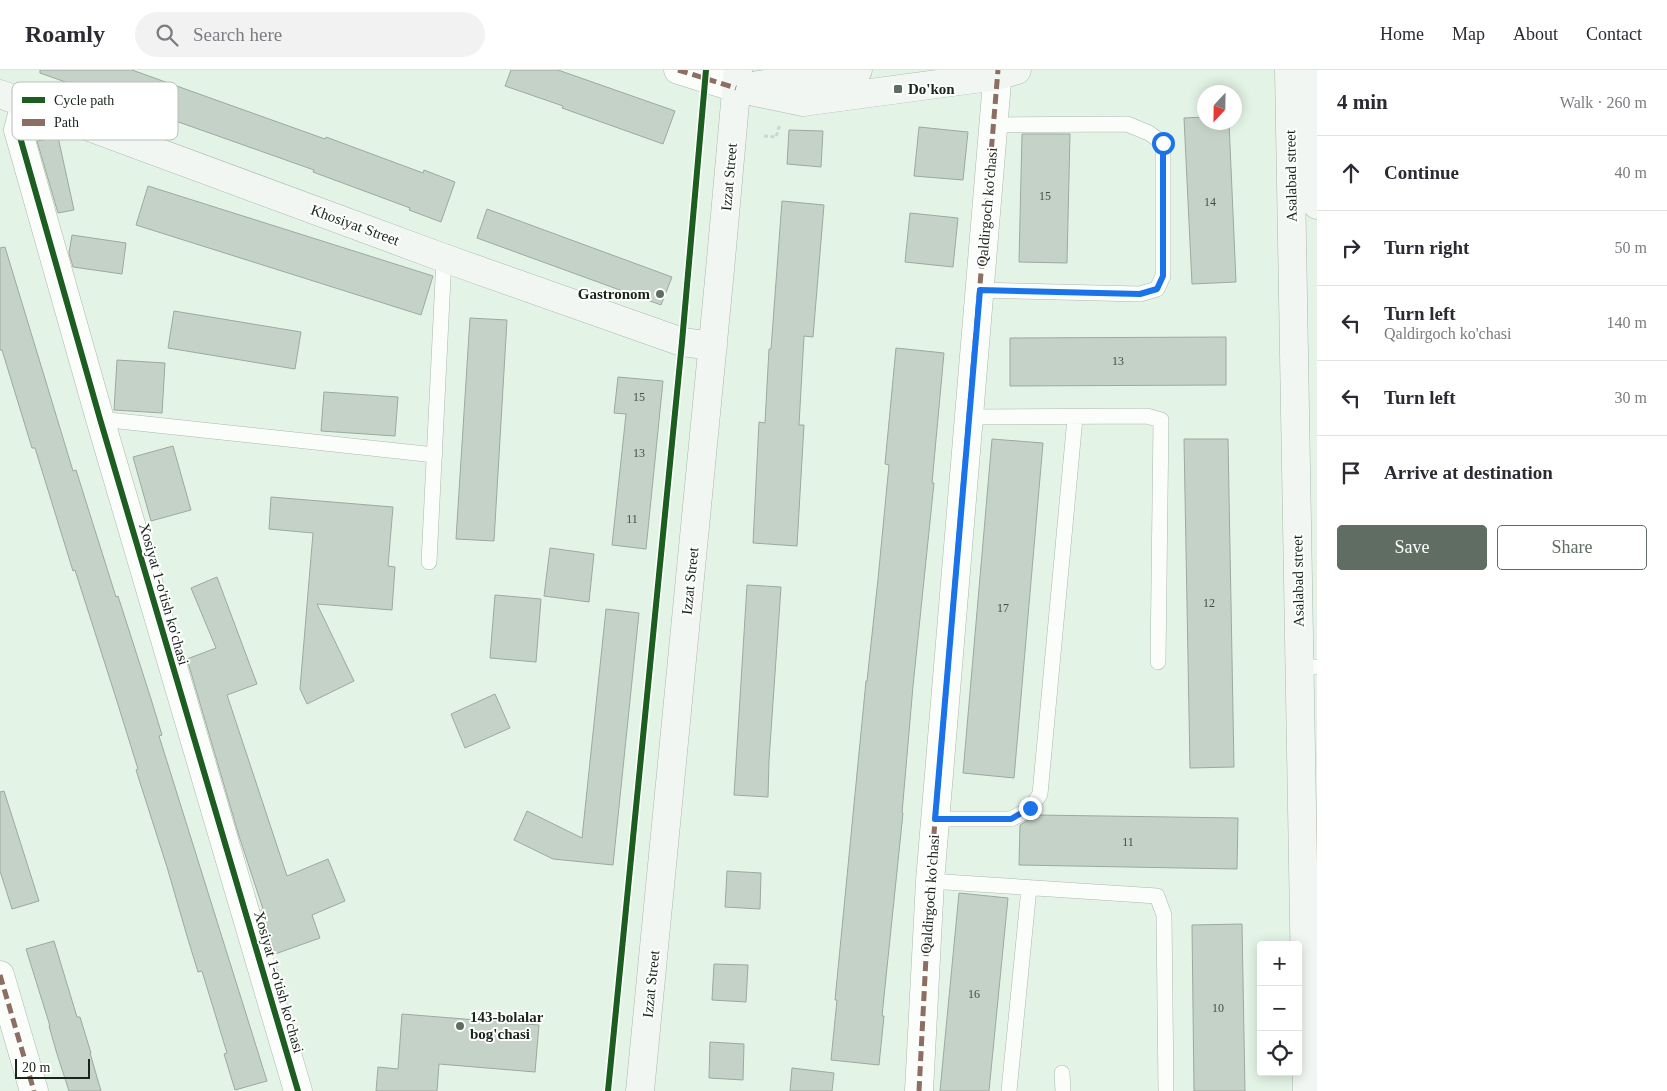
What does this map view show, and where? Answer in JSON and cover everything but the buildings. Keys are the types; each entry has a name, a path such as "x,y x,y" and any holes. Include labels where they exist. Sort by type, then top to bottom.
{"main road":[{"path":"737,79 804,77 858,70"},
{"name":"Asalabad street","path":"1289,70 1317,205"},
{"name":"Asalabad street","path":"1307,1091 1308,156 1314,70"},
{"path":"737,79 803,102 1004,72"},
{"name":"Izzat Street","path":"640,1091 713,346 737,79"},
{"name":"Khosiyat Street","path":"0,94 12,98"},
{"name":"Khosiyat Street","path":"125,140 444,258 682,342 713,346"}],"street":[{"path":"678,70 705,80 737,79"},
{"name":"Qaldirgoch ko'chasi","path":"919,1091 935,819 994,125 1004,72"},
{"name":"Xosiyat 1-o'tish ko'chasi","path":"21,140 100,420 298,1091"},
{"path":"0,975 34,1091"}],"lane":[{"path":"980,290 1140,294 1157,289 1163,276 1163,143 1149,132 1127,124 994,125"},
{"path":"430,562 444,258"},
{"path":"969,417 1075,418 1147,416 1161,420 1158,662"},
{"path":"935,819 1011,819 1030,808 1040,794 1075,418"},
{"path":"100,420 435,455"},
{"path":"930,881 1157,896 1164,915 1166,1091"},
{"path":"1009,1091 1028,888"},
{"path":"1062,1073 1063,1091"}],"path":[{"path":"608,1091 682,342 705,80"}],"marked path":[{"path":"678,70 736,88"},
{"path":"919,1091 930,881 998,70"},
{"path":"0,975 34,1091"}],"cycle path":[{"path":"608,1091 682,342 706,70"},
{"path":"21,140 100,419 298,1091"}],"place":[{"name":"Do'kon","path":"898,89"},
{"name":"Gastronom","path":"660,294"},
{"name":"143-bolalar bog'chasi","path":"460,1026"}],"route":[{"path":"1030,808 1011,819 935,819 980,290 1140,294 1157,289 1163,276 1163,143"}]}
